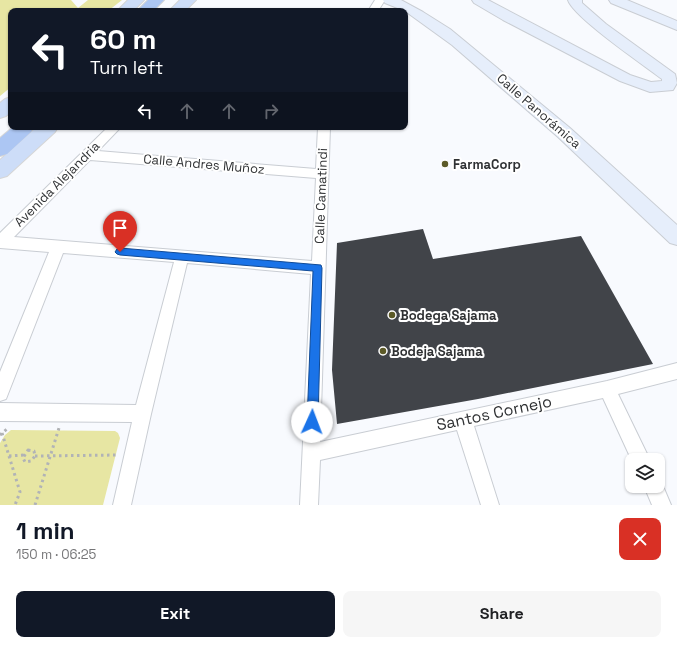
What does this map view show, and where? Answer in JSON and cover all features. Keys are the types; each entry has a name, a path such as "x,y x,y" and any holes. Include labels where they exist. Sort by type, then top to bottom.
{"highway":[{"path":"148,8 157,0"},
{"path":"162,8 171,0"},
{"path":"0,133 8,126"},
{"path":"0,149 22,130"}],"main road":[{"path":"128,8 137,0"},
{"path":"180,8 189,0"},
{"path":"0,112 8,105"},
{"path":"0,171 46,130"}],"street":[{"name":"Calle Panorámica","path":"390,0 406,8"},
{"path":"479,0 508,17 625,78 650,87 668,86 670,77 601,27 575,1"},
{"path":"616,0 677,26"},
{"name":"Calle Panorámica","path":"408,9 432,21 538,108 604,167 677,237"},
{"name":"Avenida Alejandria","path":"0,242 112,130"},
{"name":"Calle Camatindi","path":"309,505 324,130"},
{"name":"Calle Andres Muñoz","path":"87,155 321,174"},
{"path":"0,242 318,268"},
{"path":"0,393 58,247"},
{"path":"122,505 142,414 182,256"},
{"name":"Santos Cornejo","path":"311,453 607,389 677,371"},
{"path":"607,389 638,453"},
{"path":"0,412 142,414"},
{"path":"463,420 490,505"},
{"path":"656,493 662,505"}],"path":[{"path":"10,427 1,434 20,492 15,505"},
{"path":"52,427 67,427"},
{"path":"35,505 59,427"},
{"path":"118,462 121,448"},
{"path":"35,456 35,452 28,450 24,455 23,462 26,463 31,461 35,456 119,455"},
{"path":"9,456 24,455"}],"shaded area":[{"path":"0,0 71,0 78,8 8,8 8,89 0,96"},
{"path":"88,0 122,0 112,8 78,8"},
{"path":"11,430 115,431 118,433 120,438 103,505 0,505 0,443 5,435"}],"building":[{"path":"423,229 433,259 581,236 653,364 478,399 337,424 332,370 337,243"}],"place":[{"name":"FarmaCorp","path":"445,164"},
{"name":"Bodega Sajama","path":"392,315"},
{"name":"Bodeja Sajama","path":"383,351"}],"route":[{"path":"120,252 318,268 312,422"}]}
